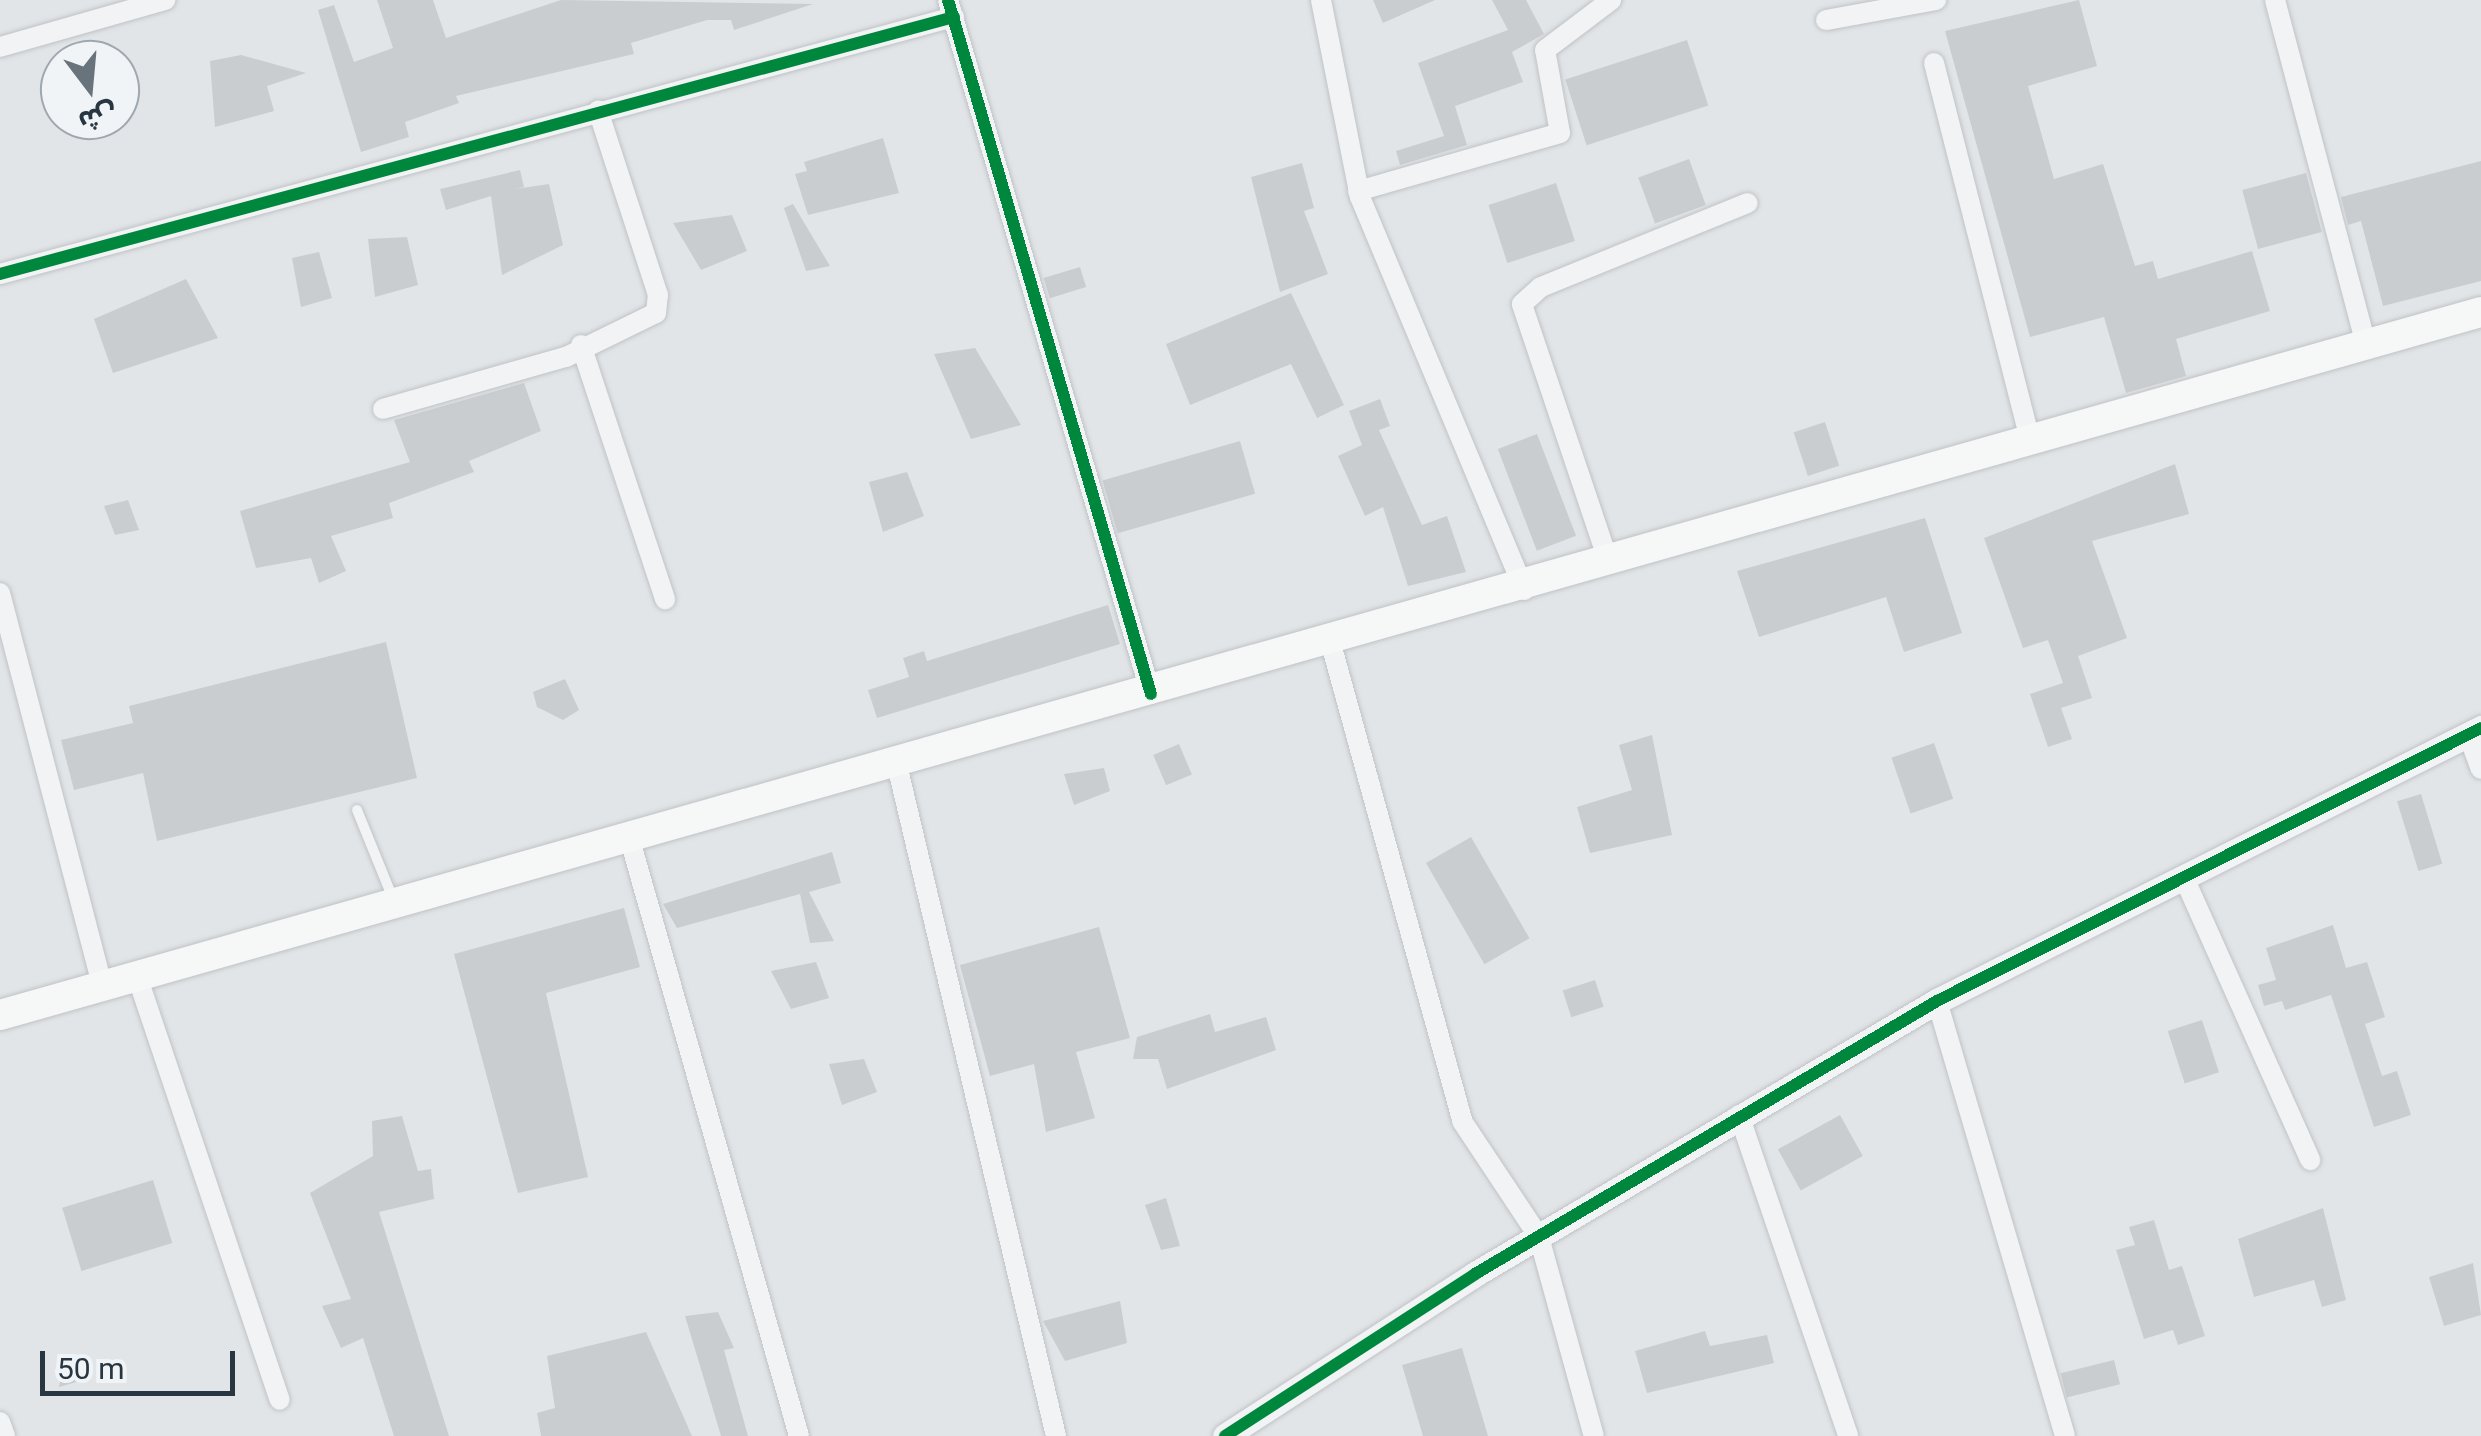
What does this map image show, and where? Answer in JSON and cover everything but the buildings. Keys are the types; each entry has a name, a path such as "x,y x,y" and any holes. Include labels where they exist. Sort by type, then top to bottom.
{"main road":[{"path":"0,1015 1524,590 1609,562 2481,312"}],"street":[{"path":"0,47 165,0"},
{"path":"1322,0 1358,191 1524,590"},
{"path":"1358,191 1560,133 1545,50 1611,0"},
{"path":"1826,20 1936,0"},
{"path":"2275,0 2366,345"},
{"path":"0,274 951,9 1151,694"},
{"path":"1934,63 2030,440"},
{"path":"383,409 581,346 651,317 659,302 598,110"},
{"path":"1609,562 1522,304 1541,287 1748,203"},
{"path":"581,346 665,599"},
{"path":"0,593 103,988"},
{"path":"1331,644 1468,1138 1509,1183 1538,1237 1594,1436"},
{"path":"1225,1436 1538,1237 1936,1001 2185,880 2475,731 2481,770"},
{"path":"898,765 1056,1436"},
{"path":"630,840 800,1436"},
{"path":"2185,880 2310,1160"},
{"path":"138,978 280,1400"},
{"path":"1936,1001 2065,1436"},
{"path":"1738,1115 1848,1436"},
{"path":"0,1422 5,1436"}],"lane":[{"path":"357,810 396,906"}],"cycle path":[{"path":"948,0 1151,694"},
{"path":"0,274 954,17"},
{"path":"1225,1436 1475,1274 1937,1001 2481,728"}]}
